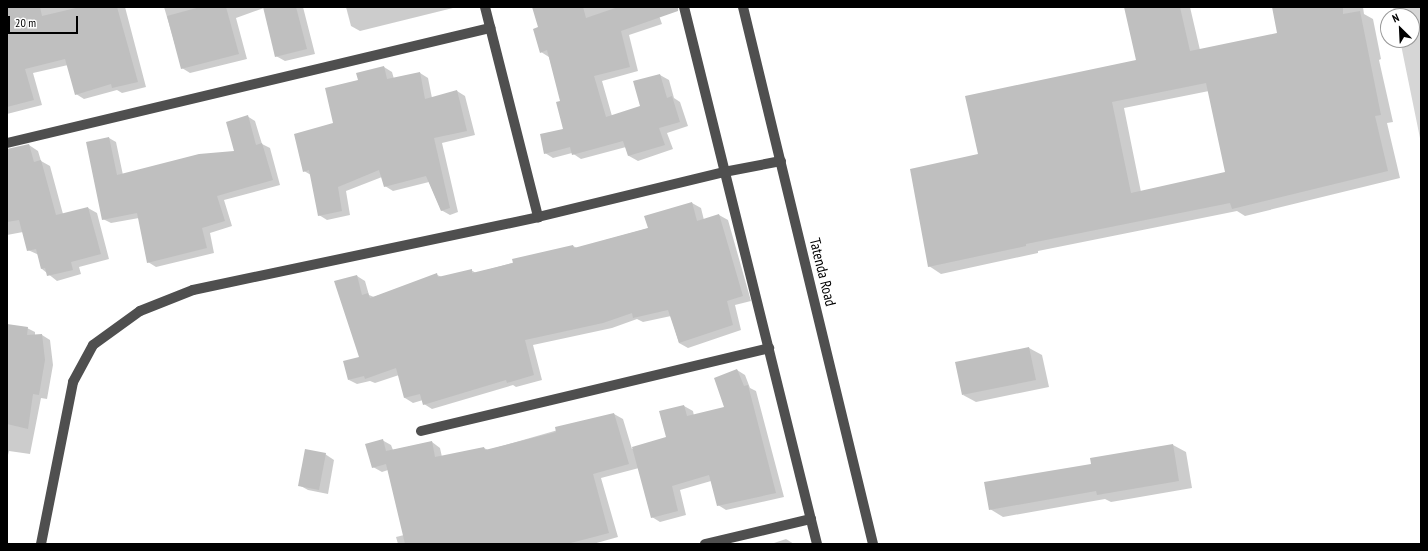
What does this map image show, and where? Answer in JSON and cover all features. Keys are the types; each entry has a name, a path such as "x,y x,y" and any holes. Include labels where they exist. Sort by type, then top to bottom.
{"street":[{"path":"485,7 538,217"},
{"path":"684,7 817,544"},
{"name":"Tatenda Road","path":"743,7 873,544"},
{"path":"7,143 490,28"},
{"path":"41,544 73,382 93,345 140,311 193,290 538,217 724,172 781,161"},
{"path":"421,431 769,348"},
{"path":"705,544 811,519"}],"shaded area":[{"path":"1421,7 1421,143 1402,48 1420,48 1420,8 1393,8"}],"building":[{"path":"7,7 40,7 42,16 80,7 117,7 138,82 112,88 111,84 75,95 65,59 25,69 34,100 7,107"},
{"path":"200,7 226,7 239,54 181,69 167,16"},
{"path":"263,7 296,7 307,49 275,57"},
{"path":"532,7 583,7 586,18 618,7 678,7 678,11 621,31 630,67 594,76 606,117 640,106 633,81 660,74 667,98 672,96 680,122 659,128 665,145 628,156 623,141 572,155 570,147 544,154 540,134 563,129 556,102 560,101 547,50 540,53 533,29 538,27"},
{"path":"1124,7 1180,7 1190,51 1277,33 1272,7 1343,7 1343,14 1360,11 1381,115 1375,116 1388,171 1232,209 1230,203 1026,244 1026,246 928,267 910,169 978,154 965,96 1136,60","holes":["1206,83 1225,172 1131,193 1112,102"]},
{"path":"384,66 387,79 420,72 425,99 457,90 467,131 434,138 450,208 441,211 426,176 384,187 379,170 338,187 342,211 318,216 309,170 303,172 294,134 333,123 325,88 358,80 356,73"},
{"path":"248,115 256,145 262,143 273,180 217,196 225,221 202,228 207,248 147,263 137,213 102,220 86,142 109,137 117,175 199,154 234,151 226,122"},
{"path":"29,144 34,162 41,160 56,215 88,207 101,254 71,262 73,270 47,276 45,268 41,269 36,249 27,251 19,220 7,222 7,149"},
{"path":"692,202 697,221 719,214 743,296 727,301 733,325 679,343 668,310 633,318 632,313 603,323 525,340 534,375 507,383 506,380 423,405 420,394 404,398 396,368 365,379 364,376 348,380 343,361 359,357 334,281 357,275 362,295 368,293 370,298 437,273 438,277 472,269 472,273 513,263 512,259 573,245 574,248 648,228 644,216"},
{"path":"7,324 28,327 27,335 42,334 45,360 39,395 33,394 28,429 7,424"},
{"path":"1029,347 1036,380 962,395 955,362"},
{"path":"737,369 744,386 748,385 776,493 717,506 709,475 672,486 678,511 651,518 632,447 666,437 659,411 684,405 687,416 724,407 714,378"},
{"path":"614,413 629,464 593,474 609,533 567,544 405,544 386,464 372,468 365,444 383,439 386,451 432,441 435,457 484,447 485,450 556,432 555,427"},
{"path":"1173,444 1179,481 1097,495 1096,491 989,510 984,482 1091,464 1090,458"},
{"path":"305,449 326,453 319,490 298,486"}]}
